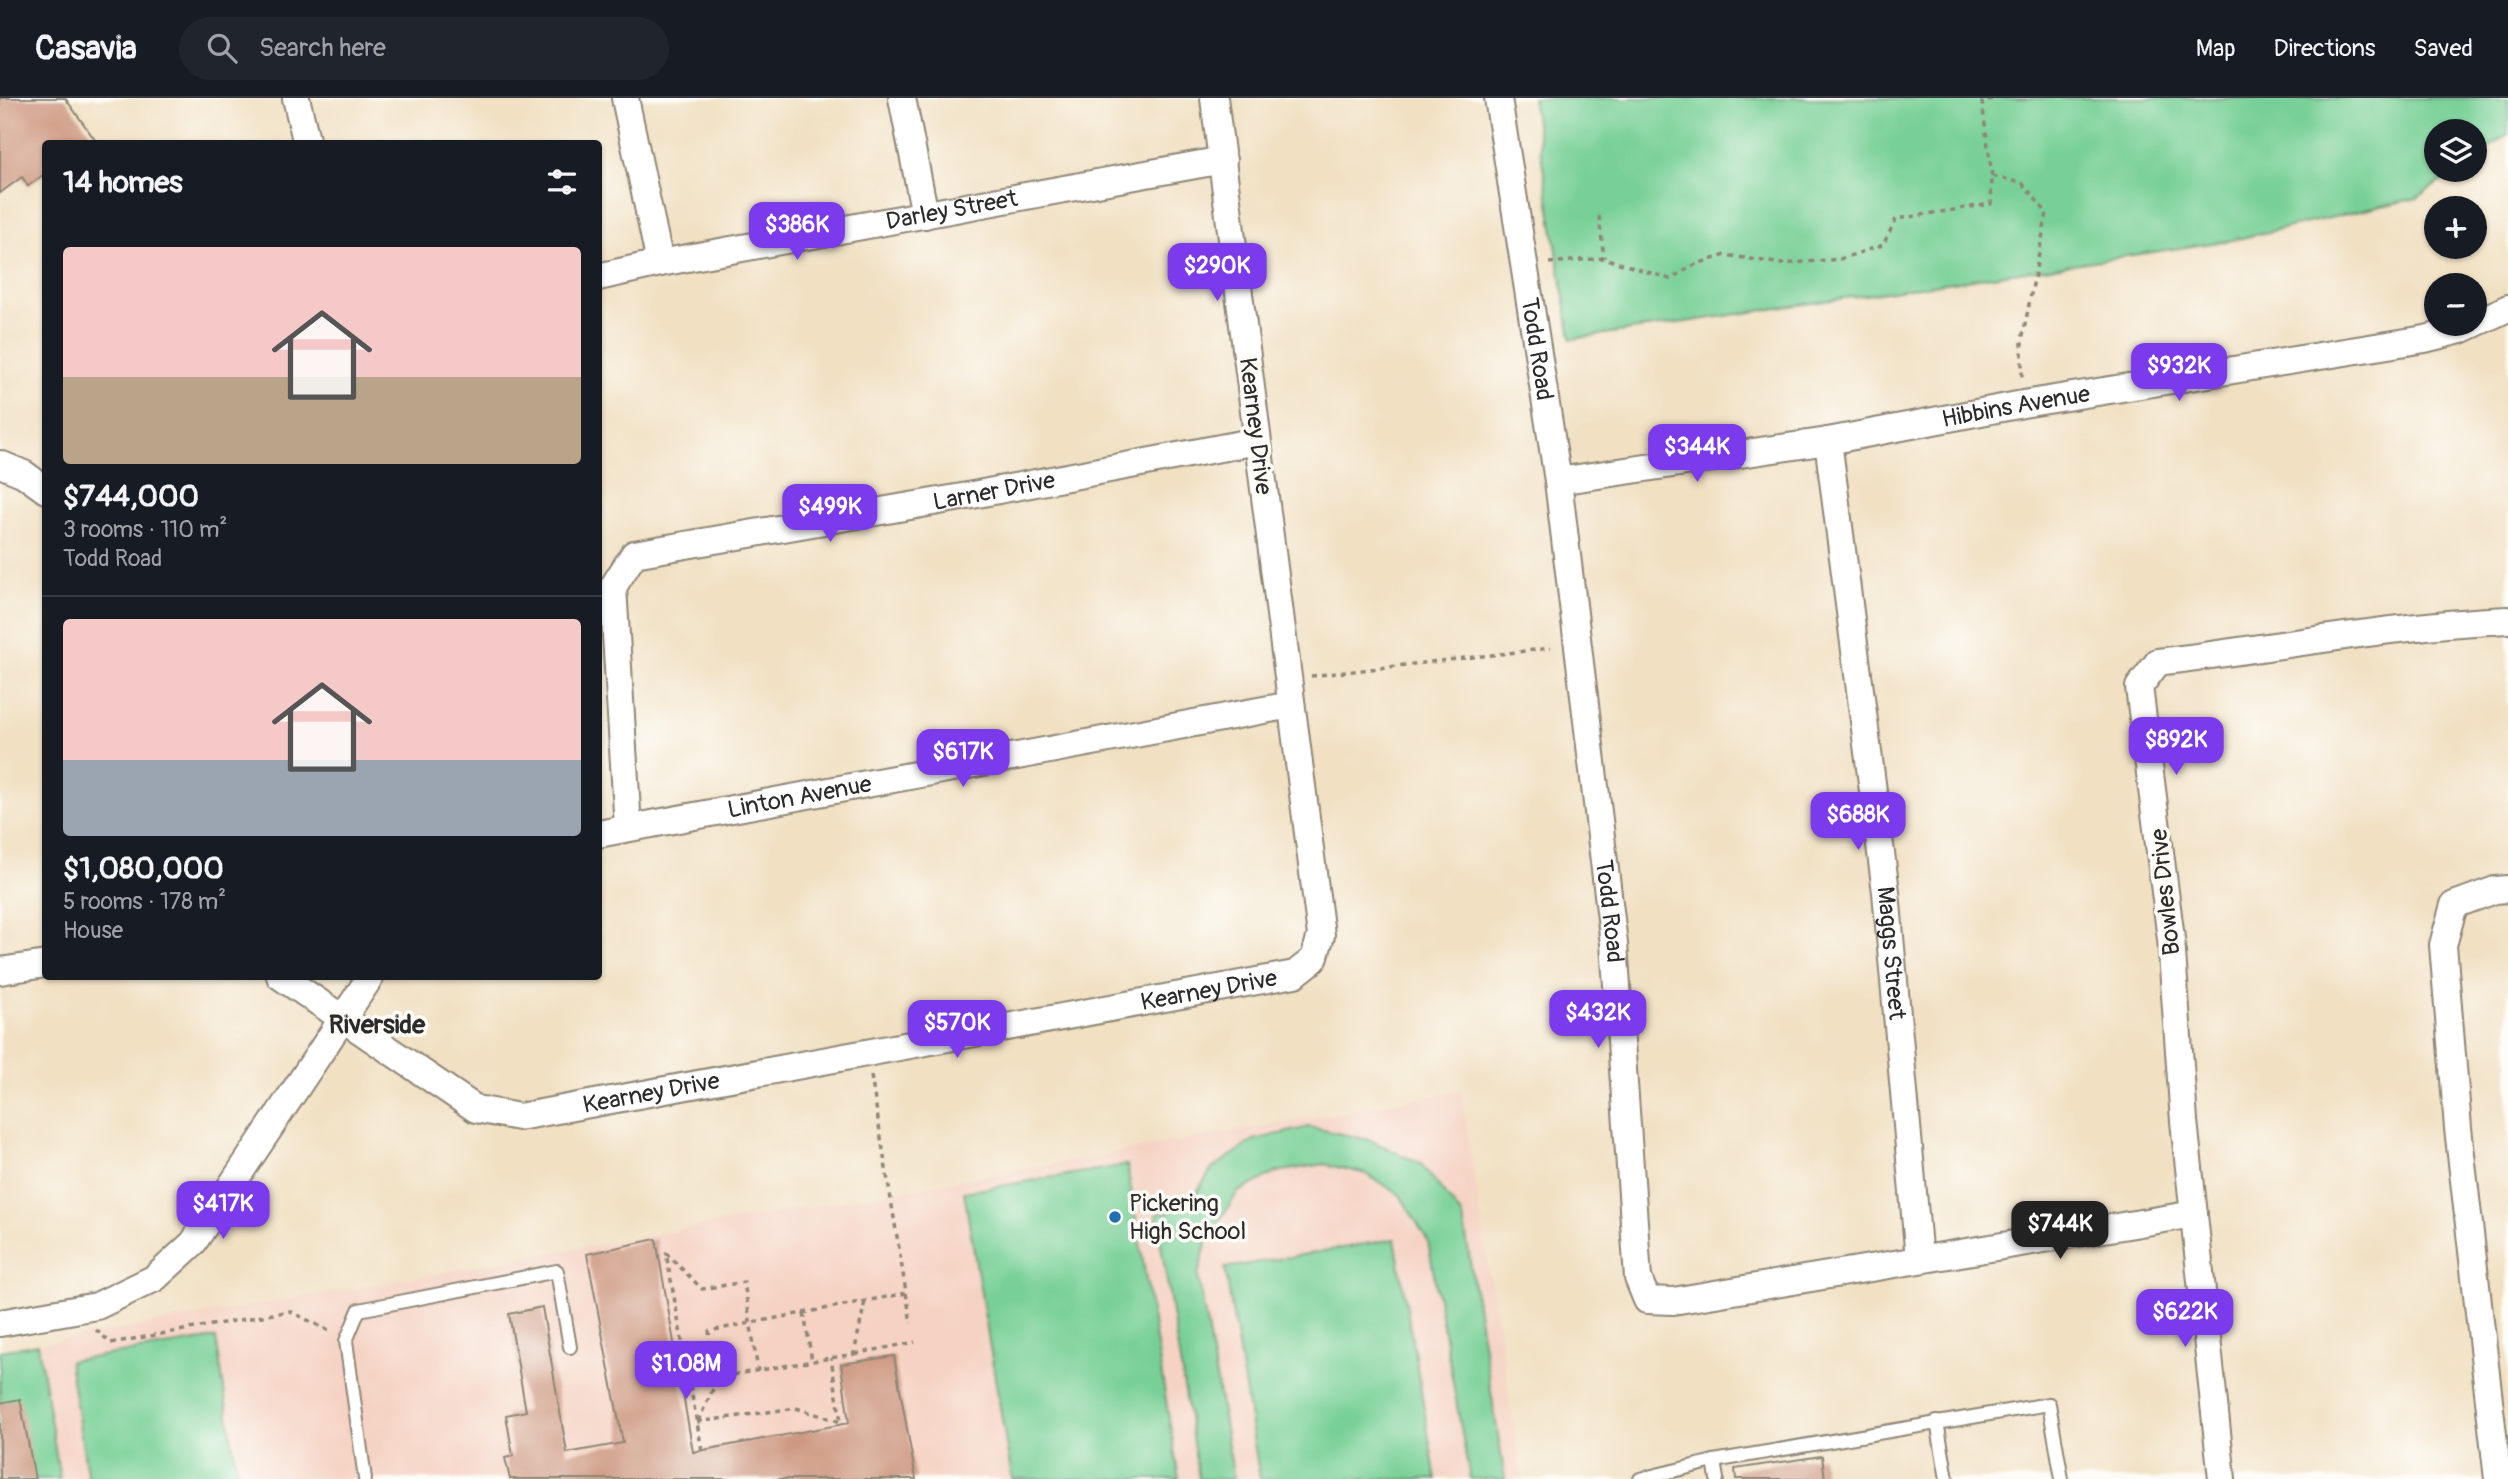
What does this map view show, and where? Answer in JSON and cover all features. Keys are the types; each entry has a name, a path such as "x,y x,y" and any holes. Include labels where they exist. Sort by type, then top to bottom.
{"street":[{"path":"296,98 306,140"},
{"path":"625,98 660,263"},
{"path":"902,98 925,215"},
{"name":"Kearney Drive","path":"286,980 476,1109 519,1117 1295,974 1314,959 1321,935 1214,98"},
{"name":"Todd Road","path":"1498,98 1558,481 1614,944 1638,1278 1647,1300 1673,1301 2194,1214"},
{"name":"Darley Street","path":"602,276 660,263 1223,160"},
{"name":"Hibbins Avenue","path":"1558,481 1828,441 2023,404 2425,339 2461,330 2508,307"},
{"name":"Larner Drive","path":"628,828 613,587 634,554 1024,486 1257,440"},
{"name":"Maggs Street","path":"1828,441 1886,891 1919,1259"},
{"path":"0,464 24,474 42,487"},
{"name":"Bowles Drive","path":"2222,1479 2184,1121 2171,939 2139,687 2158,663 2414,626 2508,620"},
{"name":"Linton Avenue","path":"602,833 1289,693"},
{"path":"2498,1479 2458,1128 2443,945 2454,905 2495,890 2508,889"},
{"path":"0,971 42,965"},
{"path":"0,1323 97,1306 155,1278 193,1244 368,980"}],"lane":[{"path":"365,1479 346,1341 359,1310 557,1271 570,1348"},
{"path":"1640,1479 1714,1461 2049,1404 2062,1479"},
{"path":"1937,1422 1947,1479"},
{"path":"1714,1461 1717,1479"}],"path":[{"path":"1549,263 1604,258 1670,279 1696,264 1726,255 1782,264 1840,260 1882,245 1896,219 1991,204 1992,176 1982,102 1995,98"},
{"path":"1992,176 2022,183 2047,213 2022,340 2023,404"},
{"path":"1599,216 1604,258"},
{"path":"1289,693 1551,648"},
{"path":"867,1053 912,1323"},
{"path":"702,1450 666,1253 702,1289 744,1282 758,1371"},
{"path":"697,1422 715,1385 709,1331 906,1293"},
{"path":"854,1354 865,1301"},
{"path":"91,1326 111,1343 290,1311 346,1341"},
{"path":"804,1312 812,1361"},
{"path":"714,1378 915,1342"},
{"path":"697,1422 796,1408 841,1422 831,1358"}],"shaded area":[{"name":"Pickering High School","path":"1461,1091 1522,1479 60,1479 38,1344"}],"green space":[{"path":"1532,98 2508,98 2508,134 2487,149 2487,119 2424,119 2424,182 2440,182 2417,198 2233,240 1571,339"},
{"path":"1309,1127 1370,1140 1421,1164 1463,1217 1505,1479 1470,1479 1428,1241 1400,1195 1366,1174 1324,1164 1277,1172 1238,1192 1207,1240 1198,1276 1234,1479 1199,1479 1156,1214 1186,1208 1212,1169 1254,1140"},
{"path":"1127,1165 1179,1479 1012,1479 964,1192"},
{"path":"1395,1239 1436,1479 1260,1479 1225,1268"},
{"path":"216,1338 238,1479 88,1479 69,1361"},
{"path":"38,1344 60,1479 0,1479 0,1351"}],"building":[{"path":"0,98 65,98 95,140 42,140 42,176 28,186 22,177 0,193"},
{"path":"656,1239 693,1452 849,1423 841,1364 894,1356 916,1479 510,1479 505,1458 513,1456 506,1415 526,1411 509,1314 542,1307 567,1453 623,1443 587,1254"},
{"path":"20,1399 35,1479 0,1479 0,1403"},
{"path":"1822,1456 1825,1479 1736,1479 1735,1469"}],"place":[{"name":"Pickering High School","path":"1115,1217"}],"district":[{"name":"Riverside","path":"377,1024"}]}
